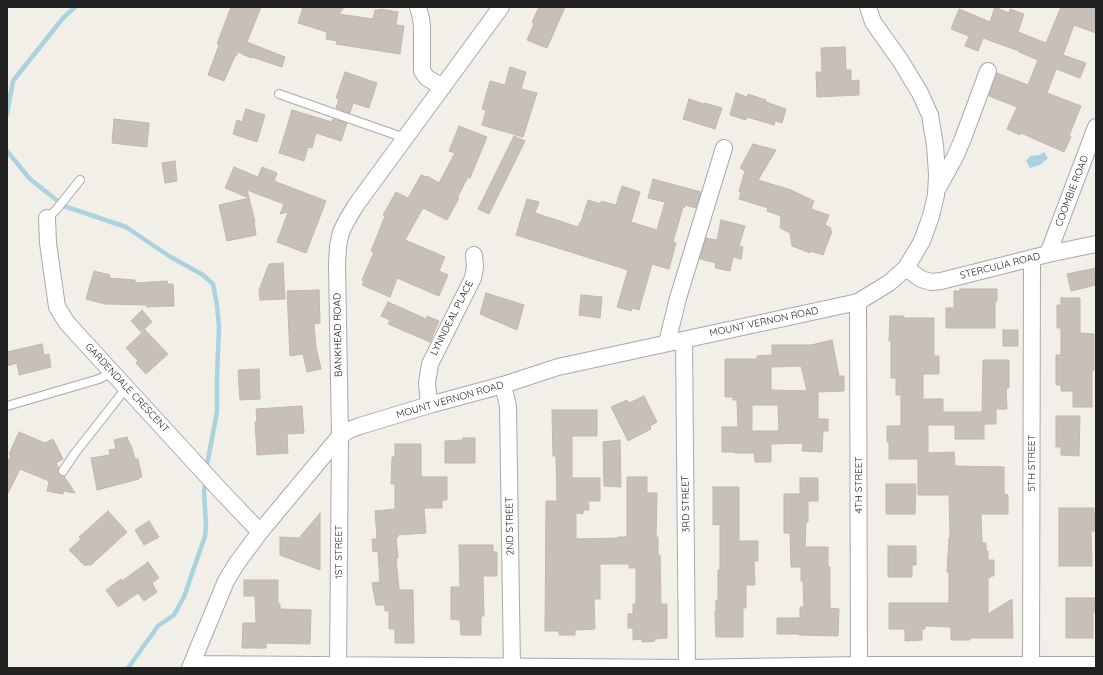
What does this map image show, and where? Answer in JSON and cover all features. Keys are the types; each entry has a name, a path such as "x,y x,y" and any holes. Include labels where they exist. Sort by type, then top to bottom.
{"street":[{"path":"418,7 422,27 422,72 427,78 443,87"},
{"name":"BANKHEAD ROAD","path":"340,436 336,264 338,246 342,232 356,205 501,7"},
{"name":"MOUNT VERNON ROAD","path":"340,436 349,430 360,426 503,385 558,367 858,302 888,283 906,268 922,241 931,216 936,191 937,174 935,145 930,115 920,93 900,60 873,22 868,7"},
{"path":"936,191 962,141 988,71"},
{"name":"COOMBIE ROAD","path":"1048,254 1096,127"},
{"path":"667,343 680,290 724,148"},
{"name":"GARDENDALE CRESCENT","path":"51,214 48,243 57,307 67,323 260,532"},
{"name":"STERCULIA ROAD","path":"906,268 921,279 931,282 941,281 1048,254 1096,244"},
{"name":"LYNNDEAL PLACE","path":"429,405 427,383 430,364 473,278 475,267 474,255"},
{"name":"5TH STREET","path":"1031,666 1032,258"},
{"name":"4TH STREET","path":"858,302 859,667"},
{"name":"3RD STREET","path":"684,340 687,668"},
{"name":"2ND STREET","path":"503,385 508,406 512,667"},
{"path":"340,436 260,532 237,563 226,581 191,666 687,668 1096,665"},
{"name":"1ST STREET","path":"338,667 340,436"}],"lane":[{"path":"278,94 405,138"},
{"path":"51,214 80,180"},
{"path":"7,406 98,379 113,372"},
{"path":"62,471 127,387"}],"water":[{"path":"1044,152 1048,158 1040,165 1030,168 1026,161 1030,156 1039,155"}],"building":[{"path":"231,7 261,7 247,42 285,57 282,67 252,57 251,58 238,52 224,81 208,75 219,45 217,44"},
{"path":"303,7 344,7 339,14 373,19 375,10 380,9 398,12 396,25 404,26 400,54 336,44 337,41 326,39 327,32 298,23"},
{"path":"539,7 565,7 547,48 527,40 534,24 532,22"},
{"path":"995,7 1009,13 1010,9 1024,14 1018,32 1046,43 1061,7 1096,7 1096,33 1074,25 1063,55 1086,63 1080,78 1056,69 1047,93 1081,106 1069,136 1071,137 1064,152 1021,133 1020,135 1007,129 1017,107 989,96 997,73 1028,85 1038,60 1019,51 983,38 978,51 965,46 969,36 951,29 959,9 990,22"},
{"path":"845,47 846,70 851,70 851,81 859,80 859,95 817,97 816,72 822,72 821,48"},
{"path":"510,67 526,72 521,89 537,93 523,137 482,125 486,110 482,109 490,81 505,85"},
{"path":"345,72 377,83 369,108 353,103 350,113 336,108 339,99 336,98"},
{"path":"736,93 747,97 748,94 786,109 782,123 775,121 774,125 747,117 746,120 730,115"},
{"path":"689,99 722,108 715,129 683,119"},
{"path":"246,109 265,115 257,142 233,134 237,120 242,122"},
{"path":"292,110 332,122 333,119 347,123 341,141 316,133 312,148 308,147 304,161 279,153"},
{"path":"114,119 149,123 147,147 112,143"},
{"path":"459,126 487,137 470,178 468,177 447,220 423,208 405,240 445,257 439,271 448,275 439,296 397,278 390,297 362,285 364,281 362,280 374,252 371,251 385,216 383,215 396,192 408,198 421,175 427,176 439,183 455,153 449,151"},
{"path":"514,136 525,141 489,214 478,209"},
{"path":"753,144 776,150 758,180 791,190 814,201 811,209 829,215 825,225 831,228 830,231 832,231 823,255 811,251 810,253 792,246 790,233 780,228 781,216 767,211 768,208 739,199 741,192 739,191 745,171 740,168"},
{"path":"175,161 177,181 165,183 162,163"},
{"path":"234,167 258,177 262,167 277,173 274,181 326,201 306,253 277,242 288,212 280,214 284,204 247,190 249,198 225,188"},
{"path":"653,179 701,192 696,208 685,205 684,208 683,207 673,242 676,243 669,269 652,264 639,310 632,308 631,311 617,307 628,270 516,235 527,199 539,202 535,213 578,227 588,200 601,204 601,201 616,205 622,186 640,192 631,222 657,230 665,202 648,198"},
{"path":"249,198 255,222 256,235 227,241 219,205"},
{"path":"721,220 745,226 739,246 743,247 741,259 733,257 730,271 715,268 716,263 700,259 706,238 717,240"},
{"path":"283,263 285,299 260,300 259,290 269,264"},
{"path":"1096,268 1096,285 1071,291 1067,274"},
{"path":"94,271 110,275 109,278 135,280 135,283 167,281 168,284 173,284 174,306 146,307 148,305 105,304 86,299"},
{"path":"960,289 997,289 997,301 995,302 995,328 946,328 946,308 954,308 954,291 960,291"},
{"path":"319,290 320,323 314,324 316,347 321,369 307,372 303,354 290,356 287,291"},
{"path":"486,293 524,305 517,330 480,314"},
{"path":"581,295 602,297 600,318 579,315"},
{"path":"1061,298 1080,298 1080,333 1094,334 1092,407 1073,407 1073,391 1061,391 1061,385 1056,385 1056,355 1061,355 1061,328 1057,328 1057,305 1061,305"},
{"path":"388,302 426,319 427,316 439,321 430,342 388,324 390,320 381,316"},
{"path":"142,310 152,322 141,332 131,321"},
{"path":"890,316 904,316 904,318 934,318 934,356 939,356 939,374 923,374 923,399 943,399 943,412 982,412 983,360 1009,360 1009,388 1006,388 1007,409 996,409 996,424 984,424 984,439 955,439 955,425 928,425 928,453 954,452 955,466 1004,467 1004,494 1008,495 1008,514 981,514 982,543 986,543 988,560 994,560 994,576 988,578 988,614 1012,599 1013,638 970,638 970,640 951,640 951,627 925,626 925,629 922,629 922,640 905,641 905,629 889,629 889,603 949,603 949,572 947,572 950,538 949,495 918,495 918,459 889,459 887,426 901,426 901,395 896,395 896,378 891,378 891,341 889,341"},
{"path":"145,330 168,354 146,374 136,363 138,361 126,348"},
{"path":"1003,330 1018,330 1018,346 1003,346"},
{"path":"832,340 839,376 844,376 844,391 818,392 818,419 828,419 828,431 823,431 822,452 802,451 803,443 771,444 771,462 755,462 754,453 722,452 722,427 738,427 737,400 733,400 733,397 725,397 725,359 757,359 757,356 771,355 771,390 807,391 801,366 772,367 772,345 811,345","holes":["752,405 778,405 779,431 752,431"]},
{"path":"42,344 44,355 49,354 51,367 19,375 17,363 7,366 7,352"},
{"path":"259,369 260,399 240,400 238,370"},
{"path":"644,396 657,422 650,426 651,429 628,441 611,407 627,400 629,403"},
{"path":"302,406 304,433 287,434 288,453 257,455 255,422 257,422 256,409"},
{"path":"552,410 597,410 597,436 572,436 572,478 600,478 600,501 588,501 589,510 583,510 583,514 576,513 576,539 627,537 627,477 647,477 647,493 657,493 656,537 658,537 658,555 660,555 661,604 667,604 667,638 642,642 642,639 633,640 633,628 628,628 628,614 633,614 633,604 636,604 636,568 629,568 629,564 600,564 600,599 594,599 595,629 575,630 575,635 559,635 559,631 545,631 546,501 557,501 556,456 553,456"},
{"path":"1056,416 1080,416 1079,456 1061,455 1061,447 1056,447"},
{"path":"19,432 45,443 53,439 63,459 56,463 59,468 58,473 60,476 64,476 75,493 63,491 63,494 47,491 49,481 20,469 7,495 7,464 11,455 9,454"},
{"path":"127,437 135,459 138,459 142,477 97,490 91,458 110,455 109,450 116,449 114,440"},
{"path":"463,438 475,438 475,463 445,463 445,441 463,440"},
{"path":"620,440 621,487 604,486 603,442"},
{"path":"395,444 421,444 421,477 447,477 447,500 442,500 442,508 424,508 426,533 397,535 398,537 396,537 399,590 413,590 414,643 395,643 395,629 389,629 389,611 385,611 385,605 376,605 372,583 380,582 378,551 373,552 372,539 377,539 375,511 395,509 395,484 391,484 392,457 395,457"},
{"path":"800,478 818,478 818,501 808,501 808,522 806,522 805,547 828,547 828,567 830,567 830,608 839,609 838,636 777,634 777,618 800,618 800,607 804,607 801,567 791,567 790,533 784,533 784,494 800,494"},
{"path":"886,484 916,484 915,514 886,514"},
{"path":"713,487 739,487 739,541 758,541 758,561 754,561 755,585 746,585 746,608 743,608 743,637 716,637 715,611 716,600 718,600 718,570 720,570 720,524 713,525"},
{"path":"1059,508 1094,508 1094,513 1096,513 1096,531 1091,531 1092,566 1059,566"},
{"path":"108,511 127,532 91,565 84,565 69,550 81,539 79,537"},
{"path":"320,513 320,570 280,555 280,537 299,538"},
{"path":"149,521 159,537 144,545 135,530"},
{"path":"459,545 493,545 493,552 497,552 497,576 483,576 484,616 481,616 481,635 461,635 460,620 451,619 451,587 460,587"},
{"path":"888,546 916,546 916,565 912,565 912,577 888,577"},
{"path":"148,562 159,578 152,583 157,592 144,601 138,593 118,607 106,590 121,579 122,581"},
{"path":"244,580 278,580 278,604 280,604 280,609 311,610 310,644 266,643 266,648 242,648 243,623 256,623 255,596 244,596"},
{"path":"1066,598 1096,598 1096,612 1093,612 1093,638 1066,638"}],"waterway":[{"path":"7,114 13,81 63,18 75,7"},
{"path":"7,151 30,179 64,206 126,227 169,256 203,275 213,284 219,327 217,412 206,470"},
{"path":"128,668 158,626 174,615 184,597 205,536 206,526 204,491 206,480"}]}
